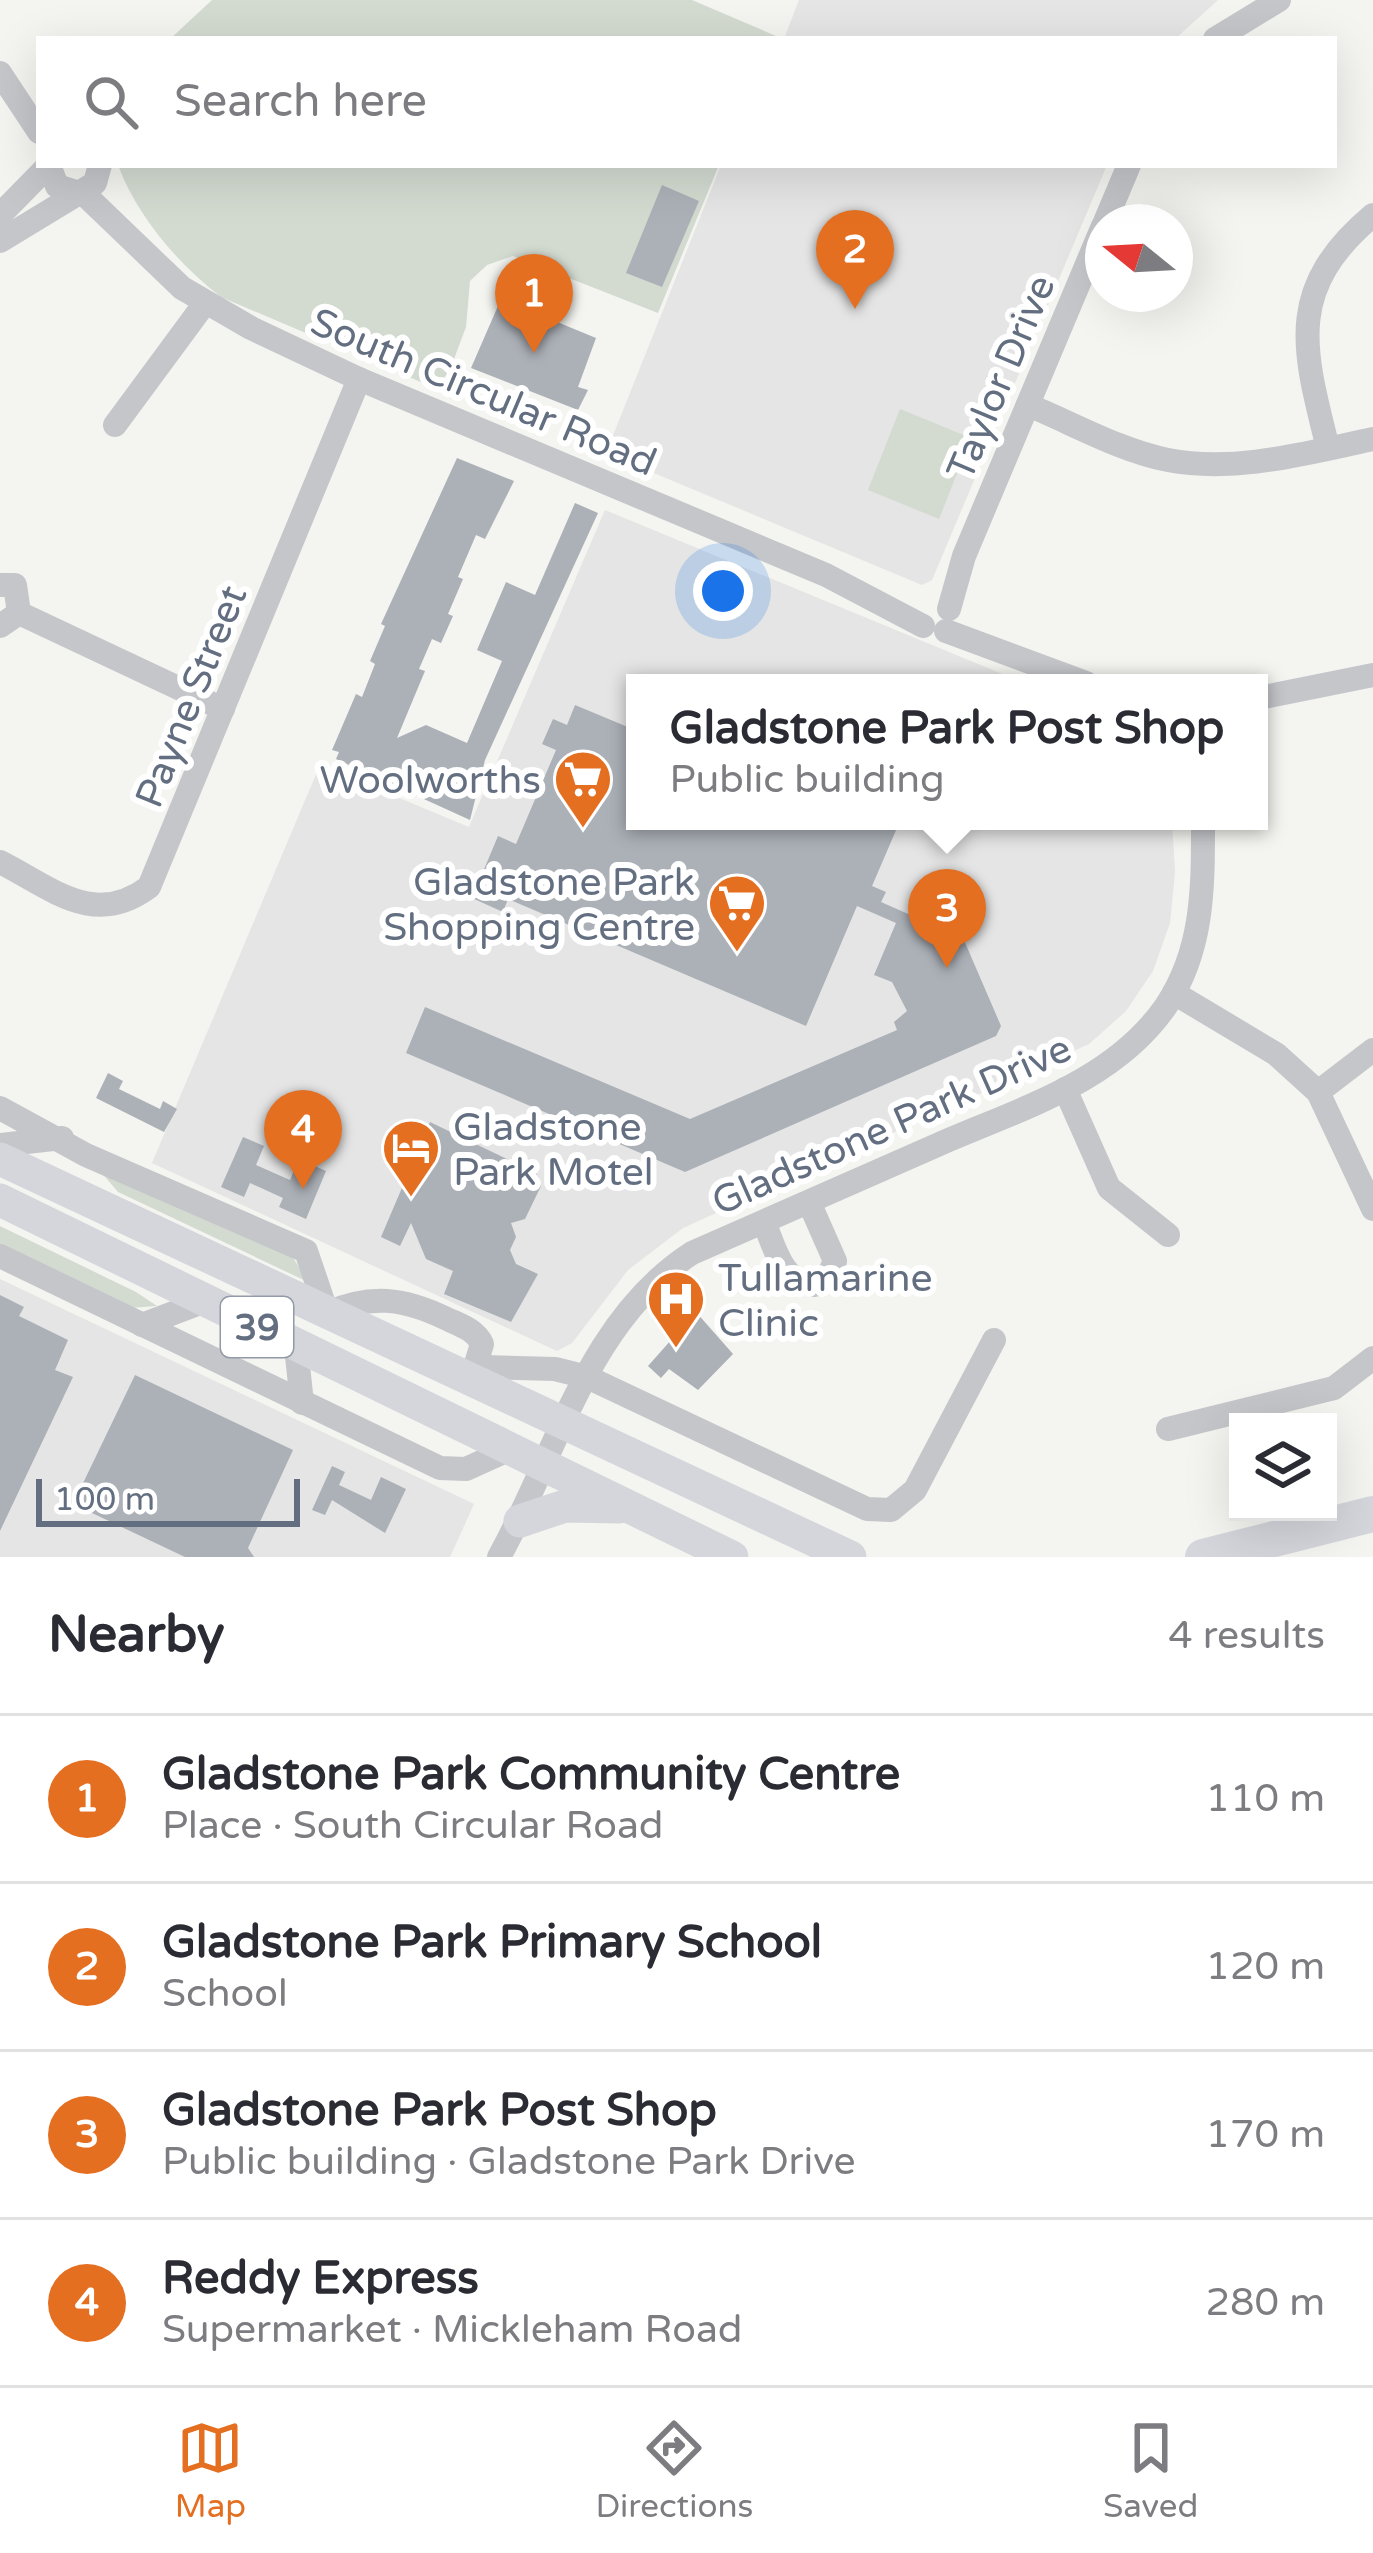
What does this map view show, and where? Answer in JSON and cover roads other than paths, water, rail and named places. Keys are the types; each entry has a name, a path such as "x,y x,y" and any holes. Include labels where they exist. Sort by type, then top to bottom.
{"highway":[{"path":"1203,1557 1367,1518"}],"main road":[{"name":"39","path":"0,1159 850,1557"},
{"name":"39","path":"0,1200 732,1557"},
{"path":"520,1521 566,1506 628,1507"}],"street":[{"path":"1220,36 1279,0"},
{"path":"0,74 36,110"},
{"path":"18,95 36,127"},
{"path":"0,215 46,168"},
{"name":"South Circular Road","path":"50,168 57,186 90,182 182,288 205,303 359,379 826,575 939,615 1065,674"},
{"name":"Taylor Drive","path":"1112,204 1128,168"},
{"path":"0,242 90,182"},
{"path":"1328,448 1307,364 1310,297 1333,252 1373,215"},
{"name":"Taylor Drive","path":"939,615 1085,269"},
{"path":"115,425 205,303"},
{"name":"Payne Street","path":"0,862 81,902 124,905 148,887 359,379"},
{"path":"1028,405 1162,459 1202,465 1230,466 1373,439"},
{"path":"0,585 9,582 20,591 9,619 224,709"},
{"path":"1268,696 1373,675"},
{"name":"Gladstone Park Drive","path":"500,1557 587,1377 626,1314 665,1272 692,1253 1065,1089 1135,1042 1174,993 1199,925 1203,830"},
{"path":"1174,993 1276,1054 1318,1092 1373,1209"},
{"path":"1318,1092 1373,1050"},
{"path":"1065,1089 1109,1188 1168,1235"},
{"path":"0,1108 86,1155 306,1251 327,1313 360,1302 400,1299 471,1330 482,1344 470,1383"},
{"path":"0,1145 62,1138"},
{"path":"764,1222 788,1273 800,1283 815,1285 829,1276 835,1261 809,1202"},
{"path":"0,1256 448,1470 481,1464 510,1450"},
{"path":"142,1325 205,1300"},
{"path":"470,1383 485,1367 555,1369 587,1377 867,1509 891,1510 915,1490 994,1340"},
{"path":"296,1347 302,1403"},
{"path":"1168,1429 1313,1395 1345,1381 1373,1358"}],"place":[{"name":"Gladstone Park Primary School","path":"855,309"},
{"name":"Gladstone Park Community Centre","path":"534,353"},
{"name":"Woolworths","path":"583,830"},
{"name":"Gladstone Park Shopping Centre","path":"737,954"},
{"name":"Gladstone Park Post Shop","path":"947,968"},
{"name":"Reddy Express","path":"303,1189"},
{"name":"Gladstone Park Motel","path":"411,1199"},
{"name":"Tullamarine Clinic","path":"676,1350"}]}
